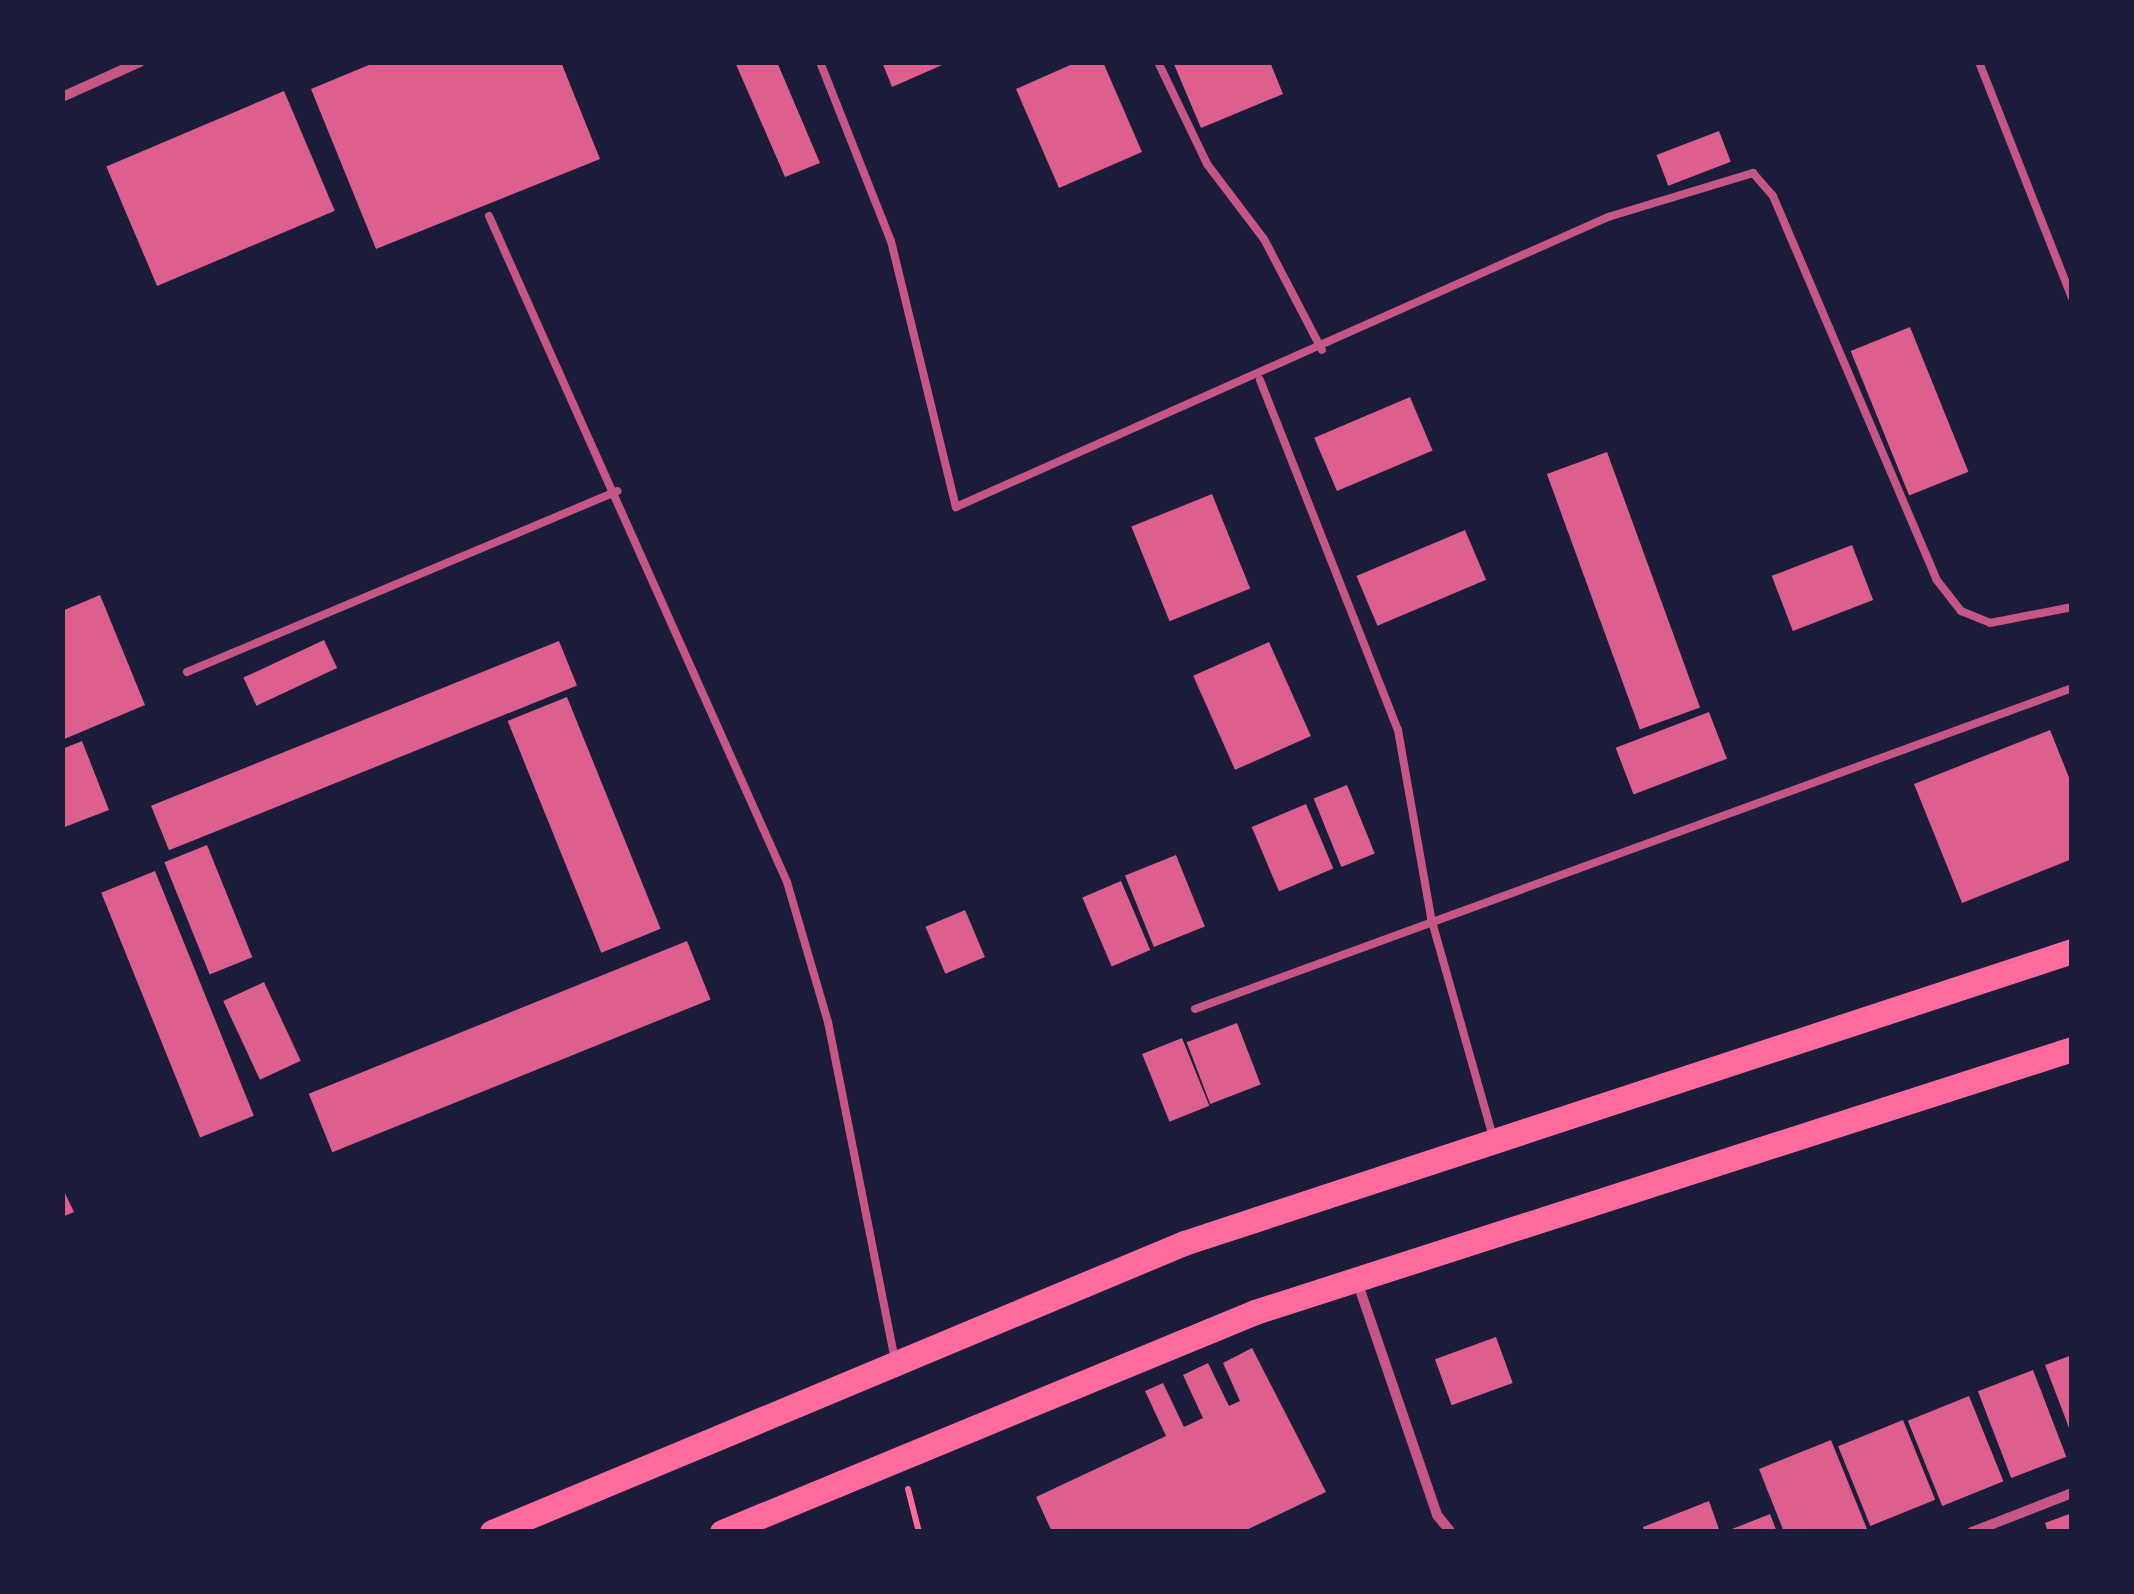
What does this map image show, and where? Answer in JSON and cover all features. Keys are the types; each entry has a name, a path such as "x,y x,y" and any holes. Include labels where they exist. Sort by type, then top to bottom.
{"main road":[{"path":"492,1532 1184,1243 1494,1137 2072,951"},
{"path":"722,1532 899,1457 1357,1280 2072,1049"}],"street":[{"path":"62,97 140,62"},
{"path":"1357,1280 1437,1515 1451,1532"},
{"path":"1972,1532 2072,1492"}],"lane":[{"path":"820,62 890,242 956,507 1260,380 1608,217 1753,173 1774,196 1936,580 1961,611 1990,623 2072,606"},
{"path":"1158,62 1207,164 1264,240 1322,350"},
{"path":"1978,62 2072,298"},
{"path":"489,216 618,491 787,882 828,1022 895,1363"},
{"path":"1260,380 1398,730 1431,918 1494,1137"},
{"path":"188,672 618,491"},
{"path":"1196,1009 1431,918 2072,688"}],"path":[{"path":"899,1457 919,1532"}],"building":[{"path":"376,62 561,62 600,159 376,249 311,89"},
{"path":"735,62 777,62 820,163 785,177"},
{"path":"882,62 949,62 892,87"},
{"path":"1077,62 1103,62 1142,152 1059,188 1016,89"},
{"path":"1173,62 1270,62 1283,94 1201,128"},
{"path":"284,91 335,211 157,286 106,166"},
{"path":"1719,131 1731,162 1668,186 1656,155"},
{"path":"1910,327 1968,472 1909,496 1851,351"},
{"path":"1410,397 1433,450 1337,491 1314,438"},
{"path":"1607,452 1700,708 1640,729 1547,474"},
{"path":"1212,494 1250,589 1170,621 1131,527"},
{"path":"1465,530 1486,580 1377,626 1356,576"},
{"path":"1852,545 1873,600 1793,631 1772,576"},
{"path":"100,595 145,705 62,740 62,611"},
{"path":"324,640 337,668 256,706 243,678"},
{"path":"559,641 577,686 169,850 151,806"},
{"path":"1269,642 1311,736 1235,770 1193,676"},
{"path":"567,697 661,929 601,953 508,721"},
{"path":"1709,712 1727,759 1634,795 1616,748"},
{"path":"2050,730 2072,785 2072,859 1962,903 1914,784"},
{"path":"82,741 109,810 62,828 62,749"},
{"path":"1347,785 1375,854 1341,867 1314,798"},
{"path":"1306,804 1333,868 1279,891 1252,827"},
{"path":"207,845 252,957 210,974 164,862"},
{"path":"1176,855 1205,926 1154,947 1125,876"},
{"path":"155,871 254,1116 200,1138 101,893"},
{"path":"1121,881 1150,950 1112,966 1082,897"},
{"path":"965,910 985,957 945,974 925,927"},
{"path":"687,941 711,999 332,1152 309,1094"},
{"path":"264,982 301,1061 260,1080 223,1001"},
{"path":"1237,1023 1261,1085 1210,1104 1187,1042"},
{"path":"1182,1038 1209,1106 1169,1122 1142,1054"},
{"path":"62,1187 74,1212 62,1217"},
{"path":"1496,1337 1513,1383 1452,1405 1435,1359"},
{"path":"1252,1348 1326,1492 1242,1532 1052,1532 1036,1497 1166,1436 1145,1391 1163,1383 1184,1427 1203,1418 1183,1375 1208,1363 1229,1406 1240,1401 1223,1363"},
{"path":"2072,1355 2072,1433 2071,1433 2045,1365"},
{"path":"2033,1370 2066,1457 2011,1478 1978,1391"},
{"path":"1969,1396 2003,1481 1942,1506 1908,1421"},
{"path":"1903,1420 1935,1500 1870,1526 1838,1446"},
{"path":"1831,1440 1867,1529 1784,1532 1759,1469"},
{"path":"1709,1501 1720,1532 1644,1532 1643,1527"},
{"path":"2072,1513 2072,1532 2048,1532 2045,1523"},
{"path":"1770,1514 1777,1532 1727,1531"}]}
